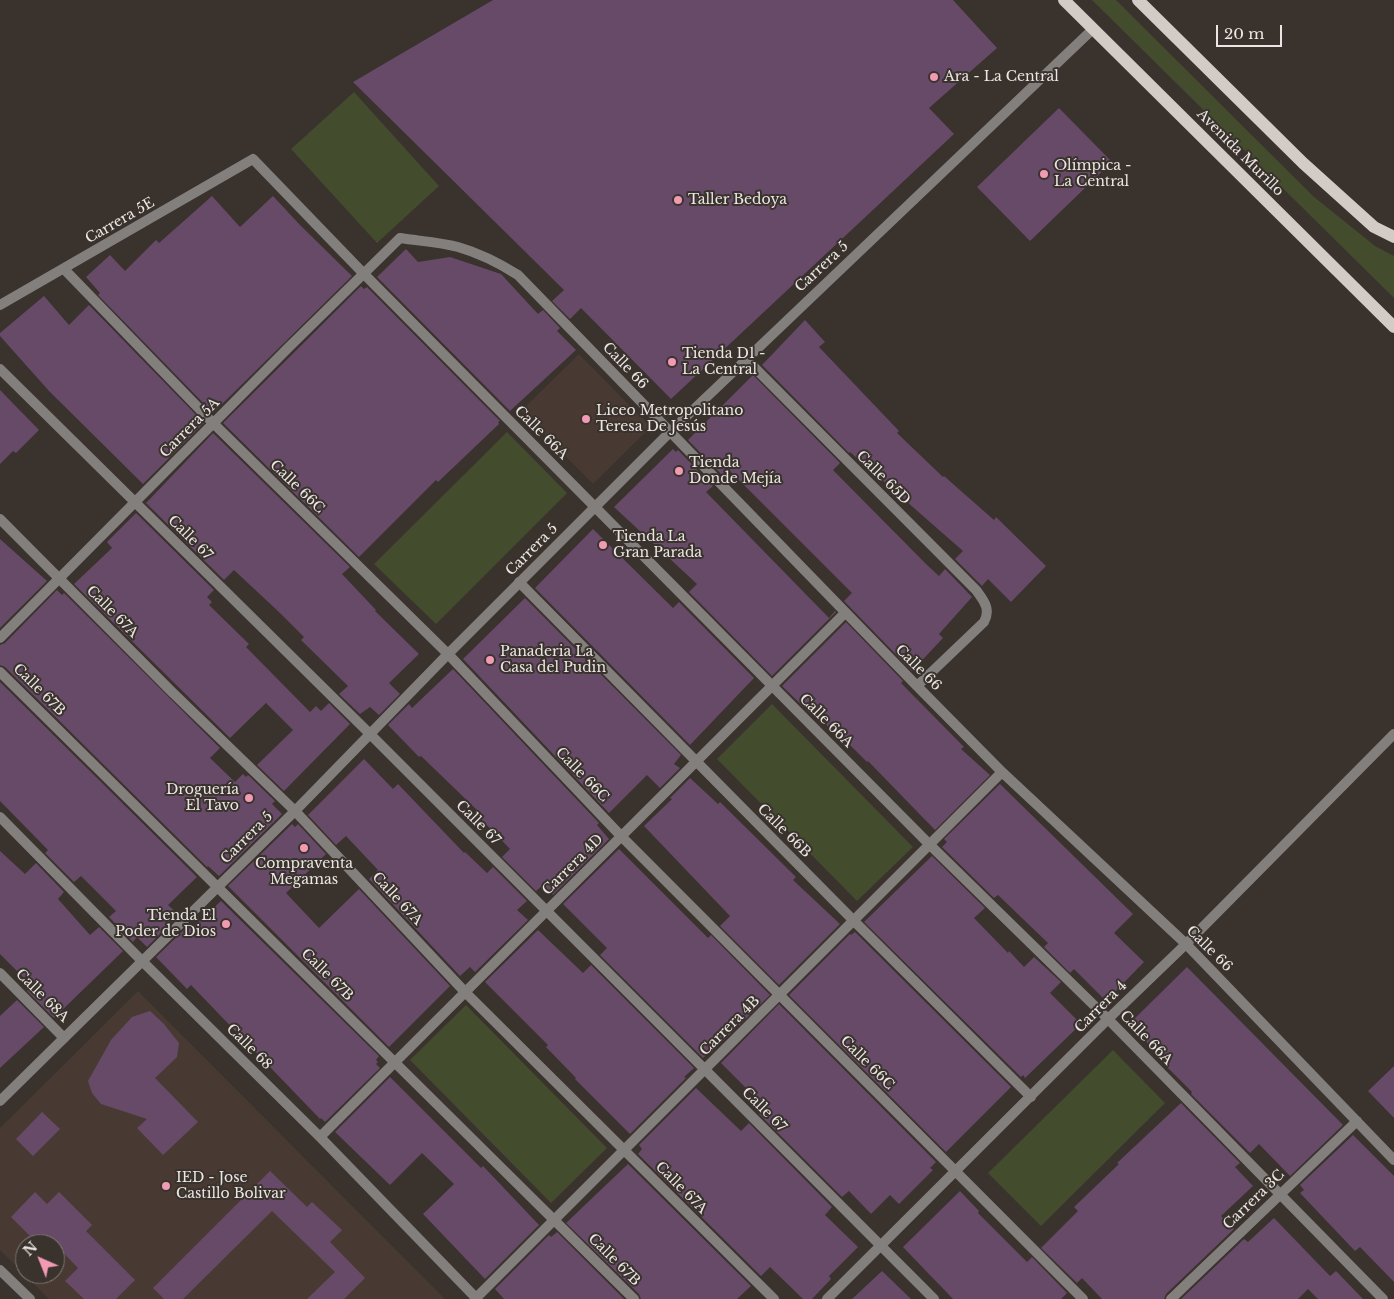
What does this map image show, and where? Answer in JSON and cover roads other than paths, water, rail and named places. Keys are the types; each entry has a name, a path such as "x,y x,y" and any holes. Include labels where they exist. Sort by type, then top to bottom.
{"main road":[{"name":"Avenida Murillo","path":"1064,0 1394,327"},
{"path":"1138,0 1303,164 1374,227 1394,237"}],"street":[{"name":"Carrera 5","path":"0,1101 141,960 295,811 369,733 670,432 1093,29"},
{"name":"Carrera 5E","path":"0,305 253,159"},
{"name":"Calle 66A","path":"253,159 364,274 772,686 930,845 1108,1019 1383,1299"},
{"name":"Carrera 5A","path":"0,638 400,238"},
{"name":"Calle 66","path":"400,238 458,247 501,264 518,275 845,613 1002,772 1186,944 1394,1160"},
{"name":"Calle 66C","path":"64,269 213,424 448,654 621,836 1083,1299"},
{"name":"Calle 65D","path":"746,359 976,590 987,608 987,616 984,622 917,686"},
{"name":"Calle 67","path":"0,369 369,733 934,1299"},
{"name":"Calle 67A","path":"0,519 295,811 465,992 774,1299"},
{"name":"Calle 66B","path":"519,582 854,921 1032,1097"},
{"name":"Carrera 4D","path":"320,1136 845,613"},
{"name":"Calle 67B","path":"0,672 634,1299"},
{"name":"Carrera 4","path":"827,1299 1032,1097 1108,1019 1186,944 1394,734"},
{"name":"Carrera 4B","path":"476,1299 1002,772"},
{"name":"Calle 68","path":"0,817 141,960 320,1136 476,1299"},
{"name":"Calle 68A","path":"0,973 64,1038"},
{"name":"Carrera 3C","path":"1171,1299 1357,1121"},
{"path":"0,1270 30,1299"}],"place":[{"name":"Ara - La Central","path":"934,77"},
{"name":"Olímpica - La Central","path":"1044,174"},
{"name":"Taller Bedoya","path":"678,200"},
{"name":"Tienda D1 - La Central","path":"672,362"},
{"name":"Liceo Metropolitano Teresa De Jesús","path":"586,419"},
{"name":"Tienda Donde Mejía","path":"679,471"},
{"name":"Tienda La Gran Parada","path":"603,545"},
{"name":"Panaderia La Casa del Pudin","path":"490,660"},
{"name":"Droguería El Tavo","path":"249,798"},
{"name":"Compraventa Megamas","path":"304,848"},
{"name":"Tienda El Poder de Dios","path":"226,924"},
{"name":"IED - Jose Castillo Bolivar","path":"166,1186"}]}
